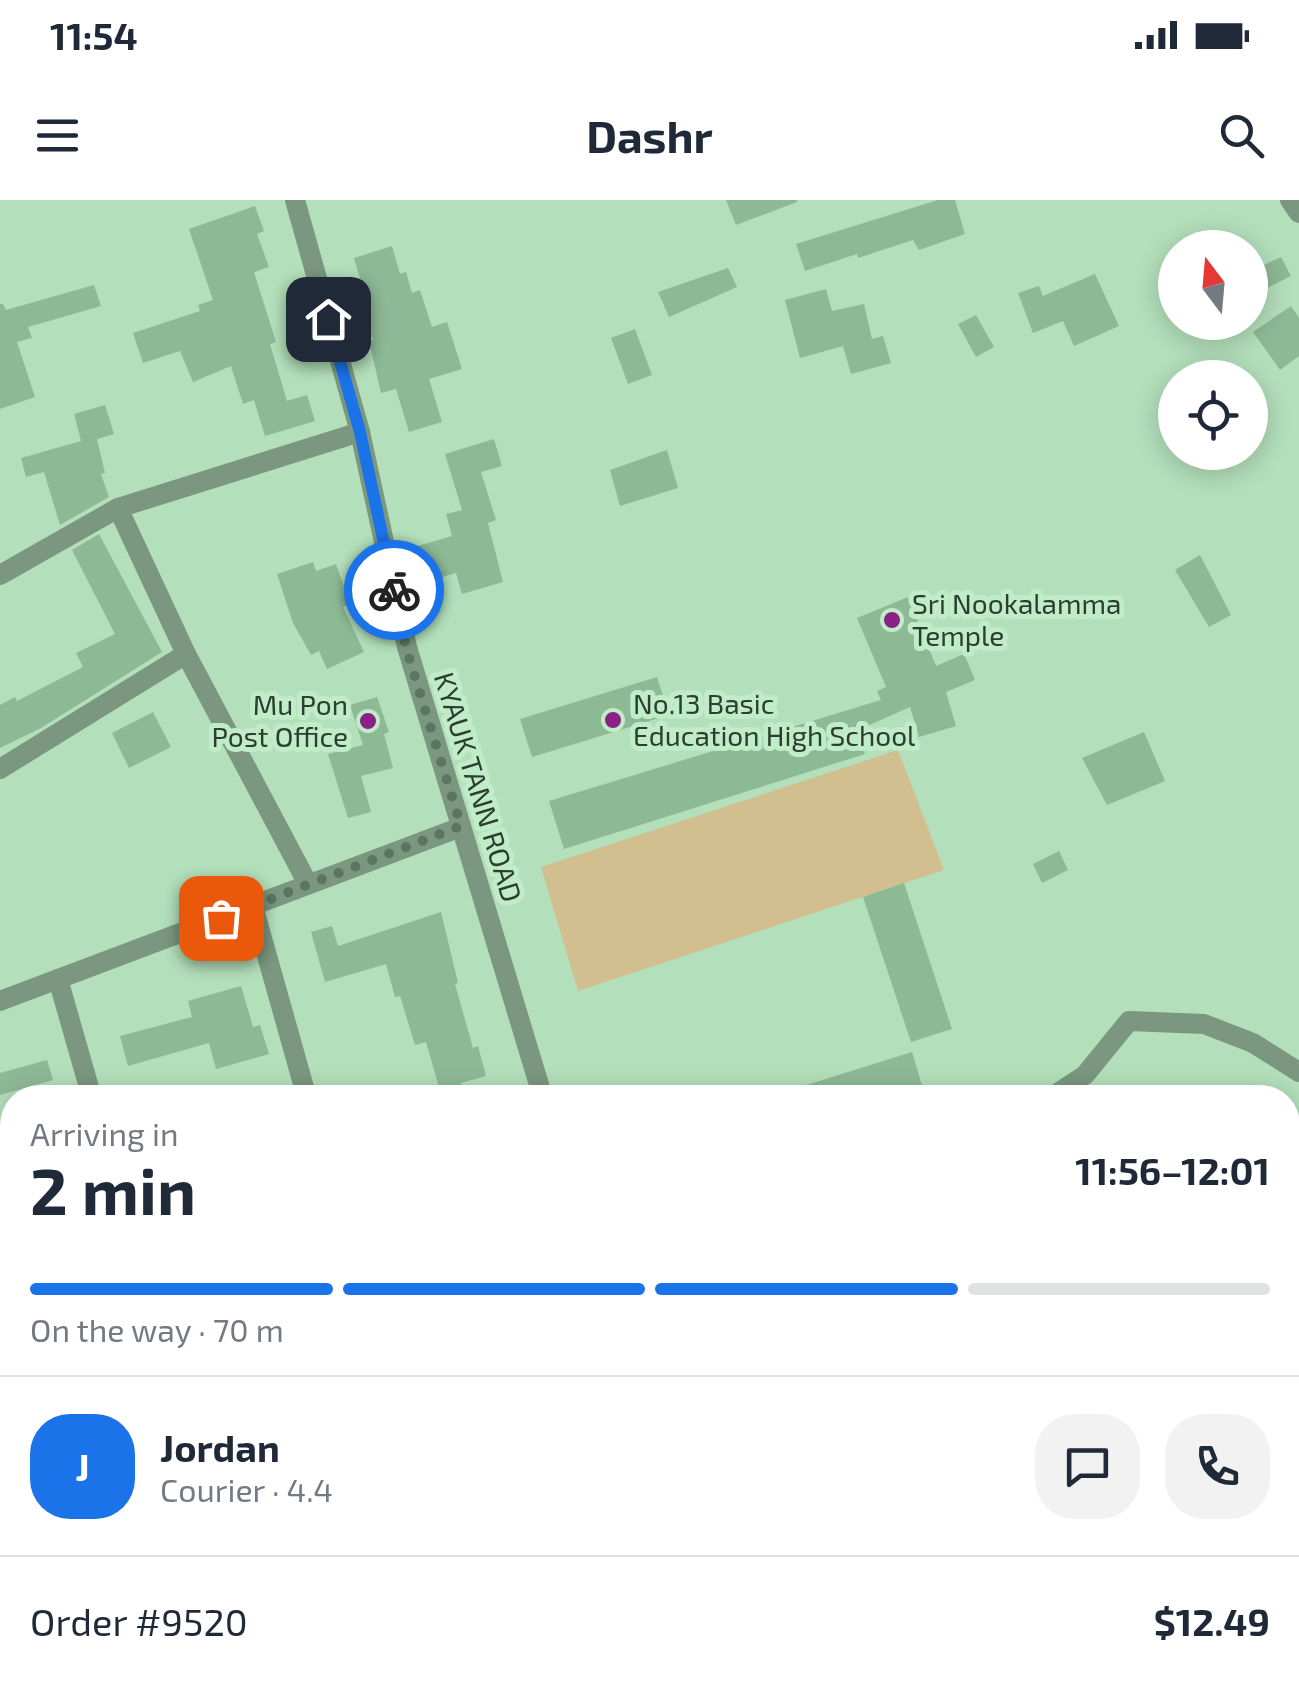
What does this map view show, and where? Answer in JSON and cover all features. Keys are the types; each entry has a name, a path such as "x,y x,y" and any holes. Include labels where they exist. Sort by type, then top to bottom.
{"street":[{"name":"KYAUK TANN ROAD","path":"295,200 360,432 406,648 539,1085"},
{"path":"1290,200 1299,213"},
{"path":"0,576 118,508 360,432"},
{"path":"118,508 186,654 308,884"},
{"path":"0,769 186,654"},
{"path":"0,1001 461,826"},
{"path":"253,906 302,1085"},
{"path":"58,980 88,1085"},
{"path":"1069,1085 1084,1075 1129,1021 1204,1024 1253,1042 1299,1072"}],"shaded area":[{"path":"898,750 944,870 578,991 541,867"}],"building":[{"path":"726,200 797,200 797,202 736,225"},
{"path":"938,200 955,200 965,234 919,250 913,240 805,271 796,244"},
{"path":"255,206 264,231 257,234 269,267 254,272 276,342 270,344 287,401 307,395 315,421 265,436 254,400 243,404 231,366 193,382 180,351 143,363 133,333 200,311 198,305 213,300 189,229"},
{"path":"392,246 400,274 406,272 412,293 420,290 432,327 447,322 462,369 429,379 442,422 409,432 396,389 381,393 369,341 373,340 363,308 368,306 354,258"},
{"path":"1281,257 1291,276 1268,288 1268,263"},
{"path":"728,268 737,287 669,317 658,292"},
{"path":"1095,274 1119,326 1074,346 1063,321 1033,333 1018,293 1039,286 1043,296"},
{"path":"94,285 101,306 28,327 32,338 17,342 35,397 0,409 0,304 6,310"},
{"path":"826,289 832,311 864,304 872,339 883,336 891,363 851,374 843,346 800,358 785,300"},
{"path":"1291,306 1299,318 1299,356 1280,370 1259,340 1268,340 1268,322"},
{"path":"976,315 994,347 976,357 958,324"},
{"path":"635,329 652,375 628,384 611,338"},
{"path":"105,405 114,434 97,439 105,473 101,474 109,497 60,525 44,472 26,477 21,458 81,441 74,414"},
{"path":"494,439 502,466 481,472 496,520 488,523 503,582 462,594 456,573 415,585 404,550 452,536 446,514 462,510 445,454"},
{"path":"667,450 678,488 620,506 610,470"},
{"path":"99,534 162,652 41,728 0,748 0,705 15,697 17,701 83,667 76,653 115,634 72,550"},
{"path":"1200,555 1231,615 1209,627 1175,570"},
{"path":"313,562 316,571 336,564 350,604 343,607 364,652 327,669 319,651 311,655 293,623 277,574"},
{"path":"908,597 936,666 964,654 975,680 946,692 956,726 919,737 910,707 858,730 865,754 564,849 549,801 881,700 877,691 886,687 857,618"},
{"path":"657,677 669,715 532,757 520,719"},
{"path":"377,697 389,732 384,734 393,768 361,776 371,812 348,818 328,754 363,745 350,705"},
{"path":"153,712 171,747 129,768 112,733"},
{"path":"1144,732 1165,781 1107,805 1082,758"},
{"path":"1059,851 1068,870 1042,883 1033,864"},
{"path":"904,883 952,1029 911,1042 863,897"},
{"path":"441,912 458,983 455,984 473,1048 478,1046 486,1076 462,1085 438,1085 426,1042 415,1045 386,964 325,982 311,932 332,926 338,946"},
{"path":"241,986 253,1027 260,1025 269,1054 216,1069 209,1043 128,1066 120,1036 192,1017 188,1001"},
{"path":"912,1052 922,1085 807,1085"},
{"path":"47,1060 53,1080 35,1085 0,1085 0,1073"}],"way so far":[{"path":"221,918 461,826 406,648 394,590"}],"place":[{"name":"Sri Nookalamma Temple","path":"892,620"},
{"name":"No.13 Basic Education High School","path":"613,720"},
{"name":"Mu Pon Post Office","path":"368,721"}],"route":[{"path":"328,319 360,432 394,590"}]}
